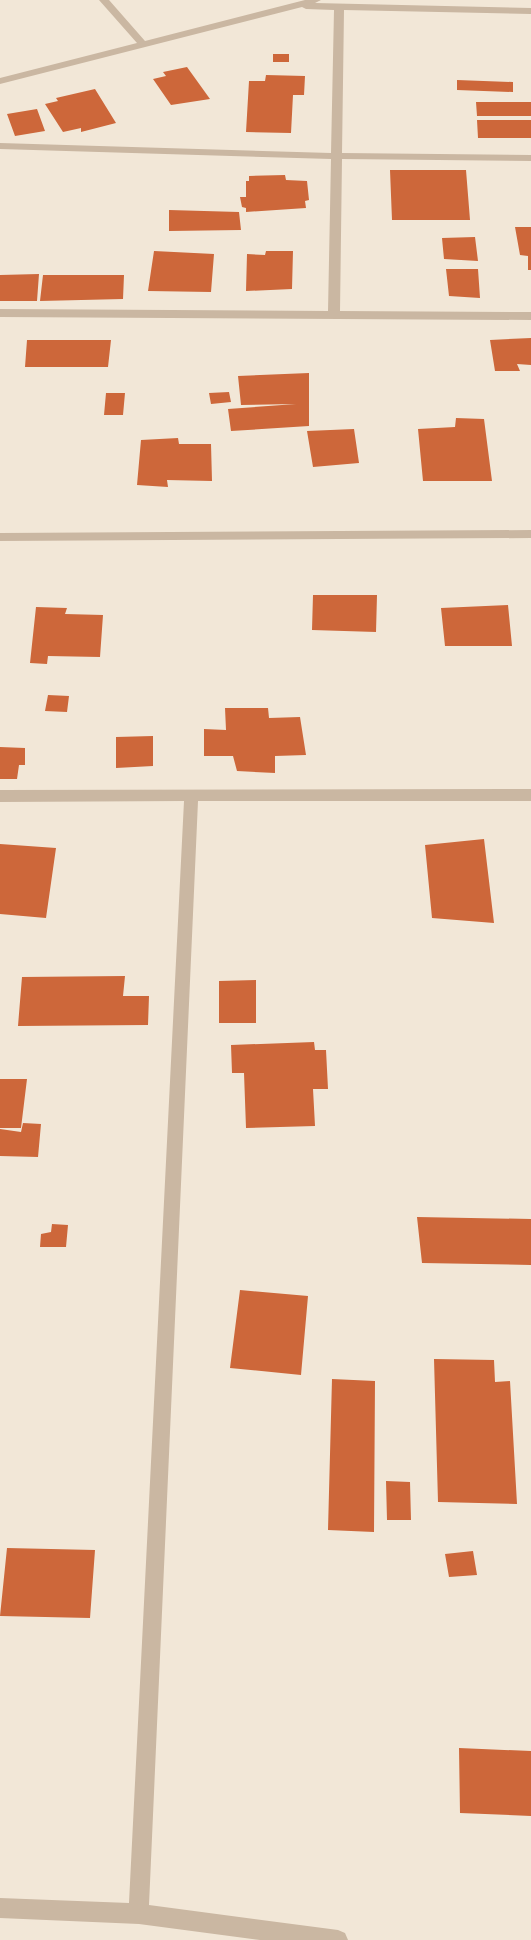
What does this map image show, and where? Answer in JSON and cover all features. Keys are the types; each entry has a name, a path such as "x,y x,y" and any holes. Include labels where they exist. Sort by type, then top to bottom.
{"street":[{"path":"104,0 143,44"},
{"path":"0,81 315,0"},
{"path":"294,6 531,11"},
{"path":"334,316 339,6"},
{"path":"0,146 338,156 531,158"},
{"path":"0,313 531,316"},
{"path":"0,537 531,534"},
{"path":"0,796 531,795"},
{"path":"139,1914 190,797"},
{"path":"0,1908 139,1914 338,1940"}],"building":[{"path":"273,54 289,54 289,62 273,62"},
{"path":"187,67 210,99 171,105 153,79 166,76 163,72"},
{"path":"266,75 305,76 304,95 293,95 291,133 246,132 249,81 265,81"},
{"path":"457,80 513,82 513,92 457,90"},
{"path":"95,89 116,123 81,132 81,128 63,132 45,104 58,101 56,98"},
{"path":"476,102 531,102 531,116 477,116"},
{"path":"37,109 45,131 15,136 7,114"},
{"path":"477,120 531,120 531,138 478,138"},
{"path":"390,170 466,170 470,220 392,220"},
{"path":"285,175 286,180 307,181 309,200 305,201 306,208 246,212 246,208 242,207 240,197 246,197 246,181 249,181 249,176"},
{"path":"169,210 239,212 241,230 169,231"},
{"path":"515,227 531,227 531,270 528,270 528,256 520,255"},
{"path":"475,237 478,261 444,259 442,238"},
{"path":"154,251 214,254 211,292 148,291"},
{"path":"266,251 293,251 292,289 246,291 247,254 265,255"},
{"path":"446,269 478,269 480,298 449,296"},
{"path":"39,274 37,301 0,301 0,275"},
{"path":"43,275 124,275 123,299 40,301"},
{"path":"531,338 531,365 517,364 520,371 495,371 490,340"},
{"path":"27,340 111,340 108,367 25,367"},
{"path":"309,373 309,426 231,431 228,409 296,404 241,405 238,376"},
{"path":"229,392 231,402 211,404 209,393"},
{"path":"106,393 125,393 123,415 104,415"},
{"path":"456,418 484,419 492,481 423,481 418,429 455,427"},
{"path":"354,429 359,463 313,467 307,431"},
{"path":"178,438 179,444 211,444 212,481 167,480 168,487 137,485 141,440"},
{"path":"313,595 377,595 376,632 312,630"},
{"path":"508,605 512,646 445,646 441,608"},
{"path":"36,607 67,608 65,614 103,615 100,657 48,656 47,664 30,663"},
{"path":"48,695 69,696 67,712 45,711"},
{"path":"225,708 268,708 269,718 300,717 306,755 275,756 275,773 237,771 233,756 204,756 204,729 226,730"},
{"path":"153,736 153,766 116,768 116,737"},
{"path":"0,747 25,748 25,765 19,765 17,779 0,779"},
{"path":"484,839 494,923 432,918 425,845"},
{"path":"0,844 56,848 46,918 0,914"},
{"path":"125,976 123,996 149,996 148,1025 18,1026 22,977"},
{"path":"256,980 256,1023 219,1023 219,981"},
{"path":"314,1042 315,1050 326,1050 328,1089 313,1089 315,1126 246,1128 244,1073 232,1073 231,1045"},
{"path":"0,1079 27,1079 21,1128 0,1128"},
{"path":"23,1123 41,1124 38,1157 0,1156 0,1129 21,1132"},
{"path":"417,1217 531,1219 531,1265 422,1263"},
{"path":"52,1224 68,1225 66,1247 40,1247 41,1234 51,1232"},
{"path":"240,1290 308,1296 301,1375 230,1368"},
{"path":"434,1359 494,1360 495,1382 510,1381 517,1504 438,1502"},
{"path":"332,1379 375,1381 374,1532 328,1530"},
{"path":"386,1481 410,1482 411,1520 387,1520"},
{"path":"7,1548 95,1550 90,1618 0,1616"},
{"path":"473,1551 477,1575 449,1577 445,1554"},
{"path":"459,1748 531,1751 531,1816 460,1813"}]}
